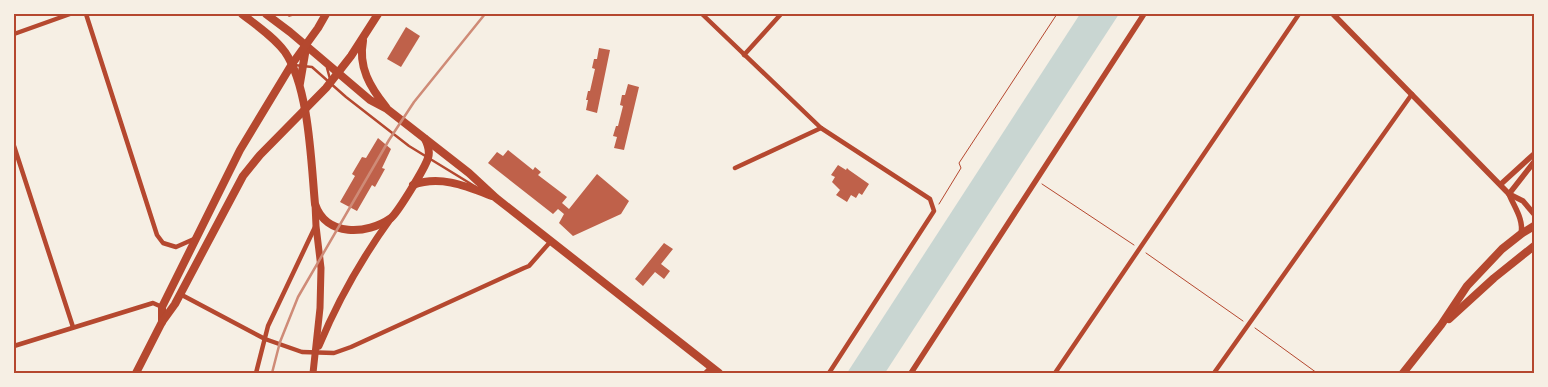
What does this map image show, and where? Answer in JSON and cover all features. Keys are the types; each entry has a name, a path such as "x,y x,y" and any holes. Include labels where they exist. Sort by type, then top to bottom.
{"main road":[{"path":"242,14 280,46 292,64 300,84 305,110 316,204 316,226 321,268 320,308 316,353 312,373"},
{"path":"266,14 370,100 387,109 469,173 496,198 719,373"},
{"path":"162,322 162,307 240,150 292,64 326,14"},
{"path":"136,373 242,176 260,155 331,83 378,14"},
{"path":"363,38 361,59 364,72 374,92 387,109"},
{"path":"300,84 306,46"},
{"path":"316,353 339,301 353,276 373,242 413,185 428,158 429,151 425,140"},
{"path":"413,185 436,180 472,188 496,198"},
{"path":"316,204 322,218 335,227 346,230 372,227 392,217"},
{"path":"1403,373 1441,325 1467,286 1493,258 1521,234 1534,226"},
{"path":"1441,325 1494,278 1531,249"}],"street":[{"path":"14,34 70,14"},
{"path":"86,14 158,235 163,243 176,247 195,238"},
{"path":"702,14 821,128 930,199 934,211 829,373"},
{"path":"744,55 781,14"},
{"path":"911,373 1144,14"},
{"path":"1056,373 1139,248 1300,14"},
{"path":"1333,14 1510,194 1523,201 1534,214"},
{"path":"1214,373 1412,94"},
{"path":"734,168 821,128"},
{"path":"14,146 73,327"},
{"path":"1501,184 1534,154"},
{"path":"1510,194 1534,162"},
{"path":"1510,194 1513,206 1522,222 1521,234"},
{"path":"256,373 268,326 316,226"},
{"path":"180,294 265,339 302,352 334,353 352,347 529,266 551,241"},
{"path":"1531,249 1534,241"},
{"path":"14,346 153,303 162,307"},
{"path":"705,373 711,367"}],"lane":[{"path":"292,64 312,67 358,106 428,158 496,198"},
{"path":"326,64 331,83"}],"path":[{"path":"934,211 961,168 959,163 1057,14"},
{"path":"1037,180 1139,248 1317,373"}],"shaded area":[{"path":"1080,14 1119,14 885,373 847,373"}],"building":[{"path":"285,14 299,14 289,17"},
{"path":"406,27 420,36 401,67 387,59"},
{"path":"599,48 610,50 597,113 586,110 588,100 586,100 595,69 592,68 594,59 597,59"},
{"path":"628,84 639,87 624,150 614,148 617,137 613,136 616,126 618,126 623,106 620,105 622,95 625,95"},
{"path":"378,138 391,149 382,168 385,169 375,187 372,185 357,211 340,202 355,176 352,174 362,157 366,158"},
{"path":"508,150 533,170 535,167 541,172 538,175 567,197 562,203 569,209 597,174 629,201 621,214 573,236 559,223 564,214 558,209 553,214 488,163 497,152 503,156"},
{"path":"838,165 846,170 847,168 869,184 862,195 859,193 856,198 851,195 847,202 836,195 840,190 832,182 835,177 831,175"},
{"path":"664,243 673,249 661,264 670,271 664,279 655,272 643,286 635,279"}],"railway":[{"path":"272,373 280,342 298,297 389,140 414,102 485,14"}]}
